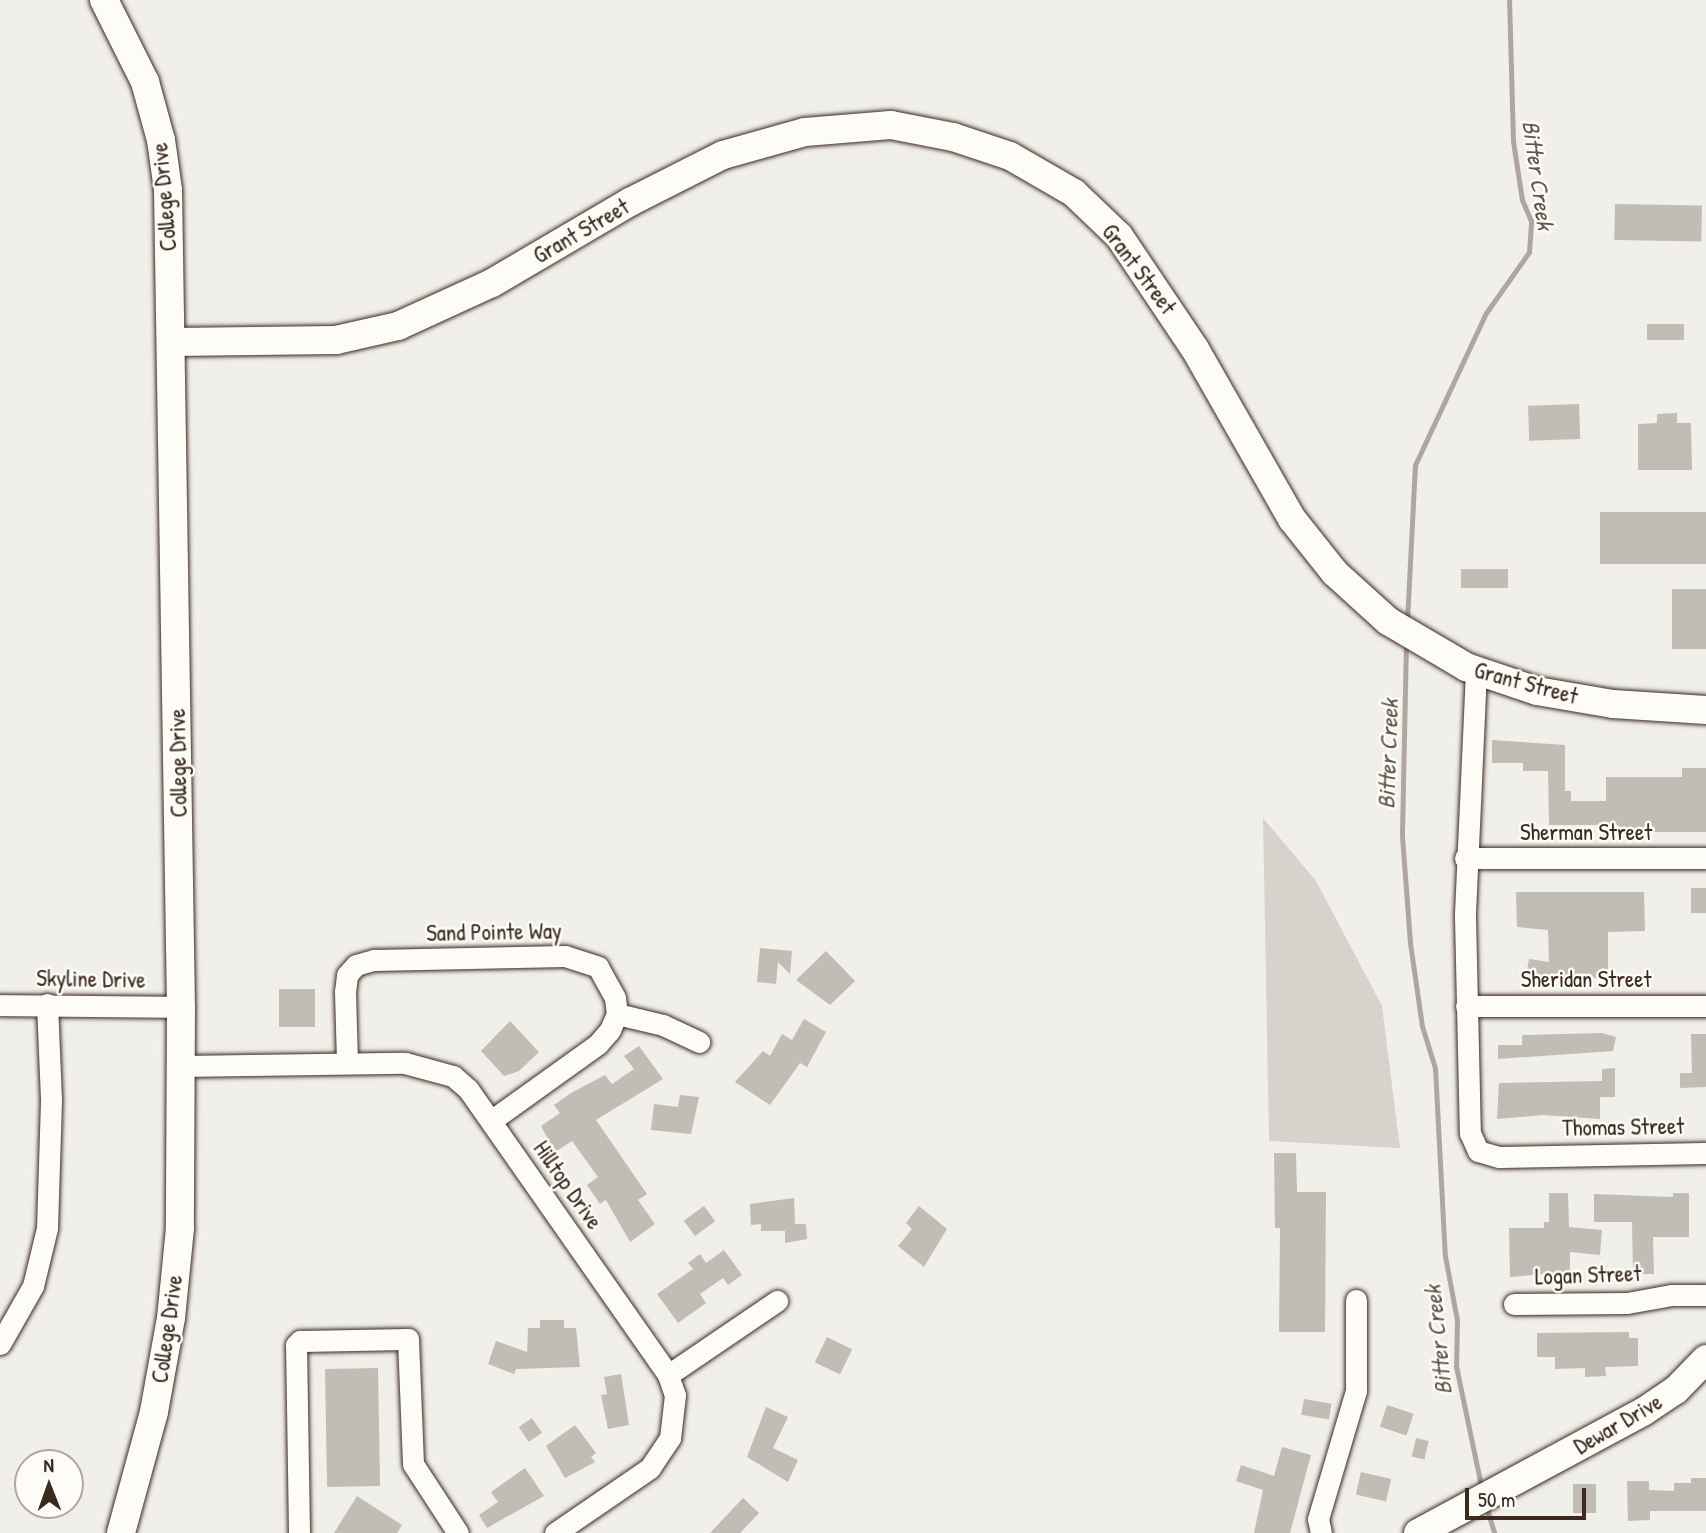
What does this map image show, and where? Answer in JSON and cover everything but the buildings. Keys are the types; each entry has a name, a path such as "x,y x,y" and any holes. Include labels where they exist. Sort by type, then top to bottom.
{"main road":[{"name":"College Drive","path":"104,0 145,82 161,140 168,190 181,1007 180,1228 171,1318 154,1412 121,1533"},
{"name":"Grant Street","path":"172,342 336,340 398,326 492,284 630,202 723,155 805,132 891,125 940,134 1020,162 1074,193 1119,236 1195,349 1264,477 1335,573 1388,621 1471,669 1537,691 1613,704 1706,710"},
{"name":"Dewar Drive","path":"1418,1533 1643,1412 1676,1390 1704,1365"}],"street":[{"path":"1466,1006 1465,858 1471,669"},
{"name":"Sherman Street","path":"1465,858 1706,858"},
{"name":"Sand Pointe Way","path":"347,1063 347,975 356,965 374,960 582,959 598,967 610,982 617,1014"},
{"path":"0,1345 33,1286 47,1228 51,1112 47,1004"},
{"name":"Skyline Drive","path":"0,1005 181,1007"},
{"name":"Sheridan Street","path":"1466,1006 1706,1006"},
{"name":"Thomas Street","path":"1466,1006 1470,1133 1478,1151 1499,1157 1706,1153"},
{"path":"492,1120 598,1044 617,1014 663,1025 699,1042"},
{"name":"Hilltop Drive","path":"181,1066 405,1063 453,1076 492,1120 668,1375 675,1395 675,1417 661,1454 650,1468 555,1533"},
{"name":"Logan Street","path":"1514,1304 1627,1303 1672,1295 1706,1295"},
{"path":"1321,1533 1318,1520 1356,1391 1356,1300"},
{"path":"668,1375 777,1301"},
{"path":"299,1533 296,1345 300,1341 408,1339 413,1464 458,1533"}],"shaded area":[{"path":"1263,818 1316,881 1382,1006 1400,1148 1269,1141"}],"waterway":[{"name":"Bitter Creek","path":"1407,622 1415,465 1486,313 1529,252 1531,221 1522,200 1513,141 1509,0"},
{"name":"Bitter Creek","path":"1406,642 1402,836 1410,943 1422,1026 1435,1068 1445,1256 1457,1320 1456,1366 1482,1490"},
{"name":"Bitter Creek","path":"1486,1506 1494,1533"}]}
